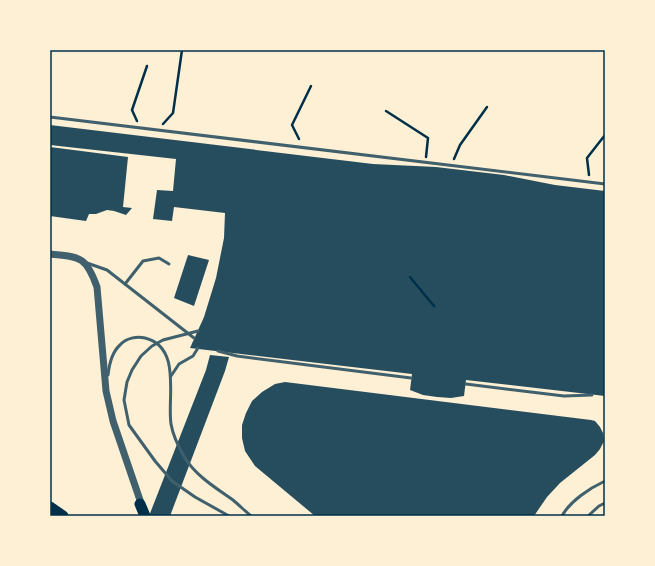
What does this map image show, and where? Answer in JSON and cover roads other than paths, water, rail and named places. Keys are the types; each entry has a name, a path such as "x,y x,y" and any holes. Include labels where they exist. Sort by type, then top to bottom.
{"highway":[{"path":"140,504 145,516"},
{"path":"50,507 63,516"}],"street":[{"path":"50,254 74,256 83,261 92,271 97,287 106,391 113,421 140,504 149,516"}],"lane":[{"path":"50,117 605,184"},
{"path":"125,284 143,261 159,258 170,264"},
{"path":"83,261 107,270 194,338"},
{"path":"198,331 163,340 152,346 141,356 132,370 127,382 124,400 129,425 155,461 172,481 195,497 229,516"},
{"path":"106,391 108,368 119,345 126,340 142,337 157,344 164,352 169,364 171,376 171,425 174,437 186,459 199,474 251,516"},
{"path":"171,376 179,364 193,356 198,348"},
{"path":"218,351 237,356 411,378"},
{"path":"466,384 564,396 592,395"},
{"path":"562,516 592,487 605,481"},
{"path":"588,516 599,506 605,503"}]}
